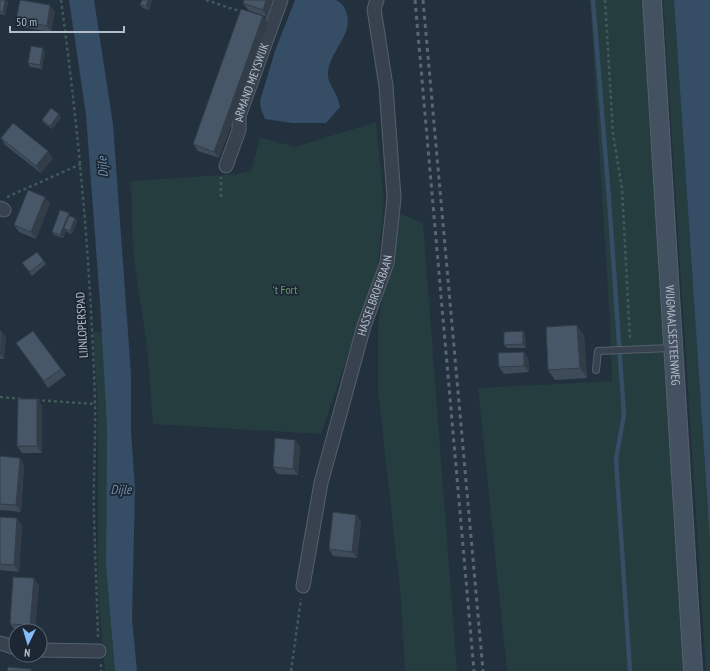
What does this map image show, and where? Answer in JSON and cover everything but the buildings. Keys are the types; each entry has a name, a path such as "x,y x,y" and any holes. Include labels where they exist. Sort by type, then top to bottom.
{"street":[{"name":"ARMAND MEYSWIJK","path":"226,166 239,130 239,116 281,0"},
{"name":"HASSELBROEKBAAN","path":"303,586 321,483 364,326 386,263 394,198 386,86 374,9 378,0"},
{"name":"WIJGMAALSESTEENWEG","path":"652,0 692,671"},
{"path":"48,650 99,651"}],"lane":[{"path":"596,370 598,351 673,348"}],"path":[{"name":"LIJNLOPERSPAD","path":"61,0 74,94 81,164 95,404 94,515 99,651"},
{"path":"206,0 243,12"},
{"path":"605,0 613,134 622,188 630,350"},
{"path":"3,205 81,164"},
{"path":"221,197 220,180 226,166"},
{"path":"0,397 26,399"},
{"path":"34,400 95,404"},
{"path":"291,671 303,586"}],"green space":[{"path":"590,0 642,0 683,671 507,671 478,388 612,381 610,324"},
{"path":"663,0 674,0 710,542 710,671 706,671"},
{"name":"'t Fort","path":"376,122 384,200 378,266 321,434 153,424 147,347 133,252 131,181 237,174 251,171 260,137 295,147"},
{"path":"396,212 423,223 457,671 405,671 401,600 378,389 378,324"},
{"path":"93,332 102,332 107,428 106,566 115,671 105,671 98,588 98,407"}],"water":[{"name":"Dijle","path":"69,0 94,0 113,124 131,374 131,432 135,489 132,619 137,671 115,671 106,566 107,428 100,302 86,115"},
{"path":"295,0 335,0 344,7 348,16 348,25 345,34 332,59 328,76 340,107 326,123 292,123 265,119 261,109 260,101 275,51"},
{"path":"674,0 710,0 710,542"}],"waterway":[{"path":"593,0 624,415 616,459 630,671"}],"railway":[{"path":"415,0 474,671"},
{"path":"423,0 483,671"}]}
